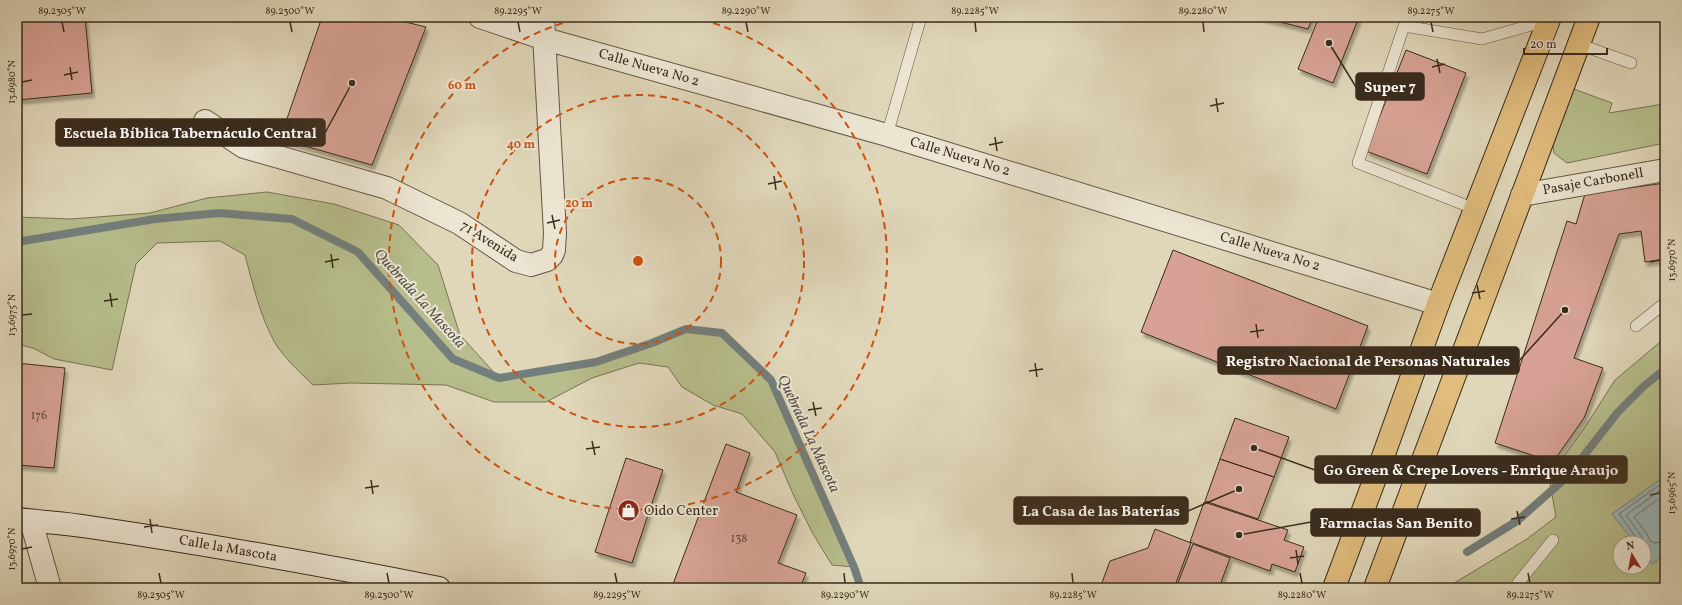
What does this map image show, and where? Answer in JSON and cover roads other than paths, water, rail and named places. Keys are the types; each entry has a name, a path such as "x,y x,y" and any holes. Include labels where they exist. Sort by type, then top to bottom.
{"highway":[{"path":"1375,588 1589,17"},
{"path":"1334,588 1438,304 1549,18"}],"street":[{"name":"Calle Nueva No 2","path":"480,17 544,39 887,135 1438,304"},
{"name":"71 Avenida","path":"205,121 244,147 387,188 459,223 516,261 531,265 539,264 552,255 554,250 555,233 543,17"},
{"name":"Pasaje Carbonell","path":"1522,195 1665,170"},
{"path":"24,520 50,588"},
{"name":"Calle la Mascota","path":"24,520 87,526 152,536 334,567 439,588"}],"lane":[{"path":"887,135 921,17"},
{"path":"1475,209 1358,163 1404,26 1482,39 1549,18"},
{"path":"1578,44 1631,62"},
{"path":"1636,326 1665,303"},
{"path":"1514,588 1553,540"}],"water":[{"path":"1665,476 1665,555 1652,564 1652,535 1629,535 1612,514"}],"waterway":[{"name":"Quebrada La Mascota","path":"17,242 155,219 219,213 292,219 358,252 453,359 499,378 596,362 652,343 686,329 722,333 771,380 854,567 861,588"},
{"name":"Quebrada La Mascota","path":"1467,552 1517,521 1567,477 1618,412 1644,386 1665,369"}],"place":[{"name":"Super 7","path":"1329,43"},
{"name":"Escuela Bíblica Tabernáculo Central","path":"352,83"},
{"name":"Registro Nacional de Personas Naturales","path":"1565,310"},
{"name":"Go Green & Crepe Lovers - Enrique Araujo","path":"1254,448"},
{"name":"La Casa de las Baterías","path":"1239,489"},
{"name":"Oido Center","path":"629,511"},
{"name":"Farmacias San Benito","path":"1239,535"}]}
